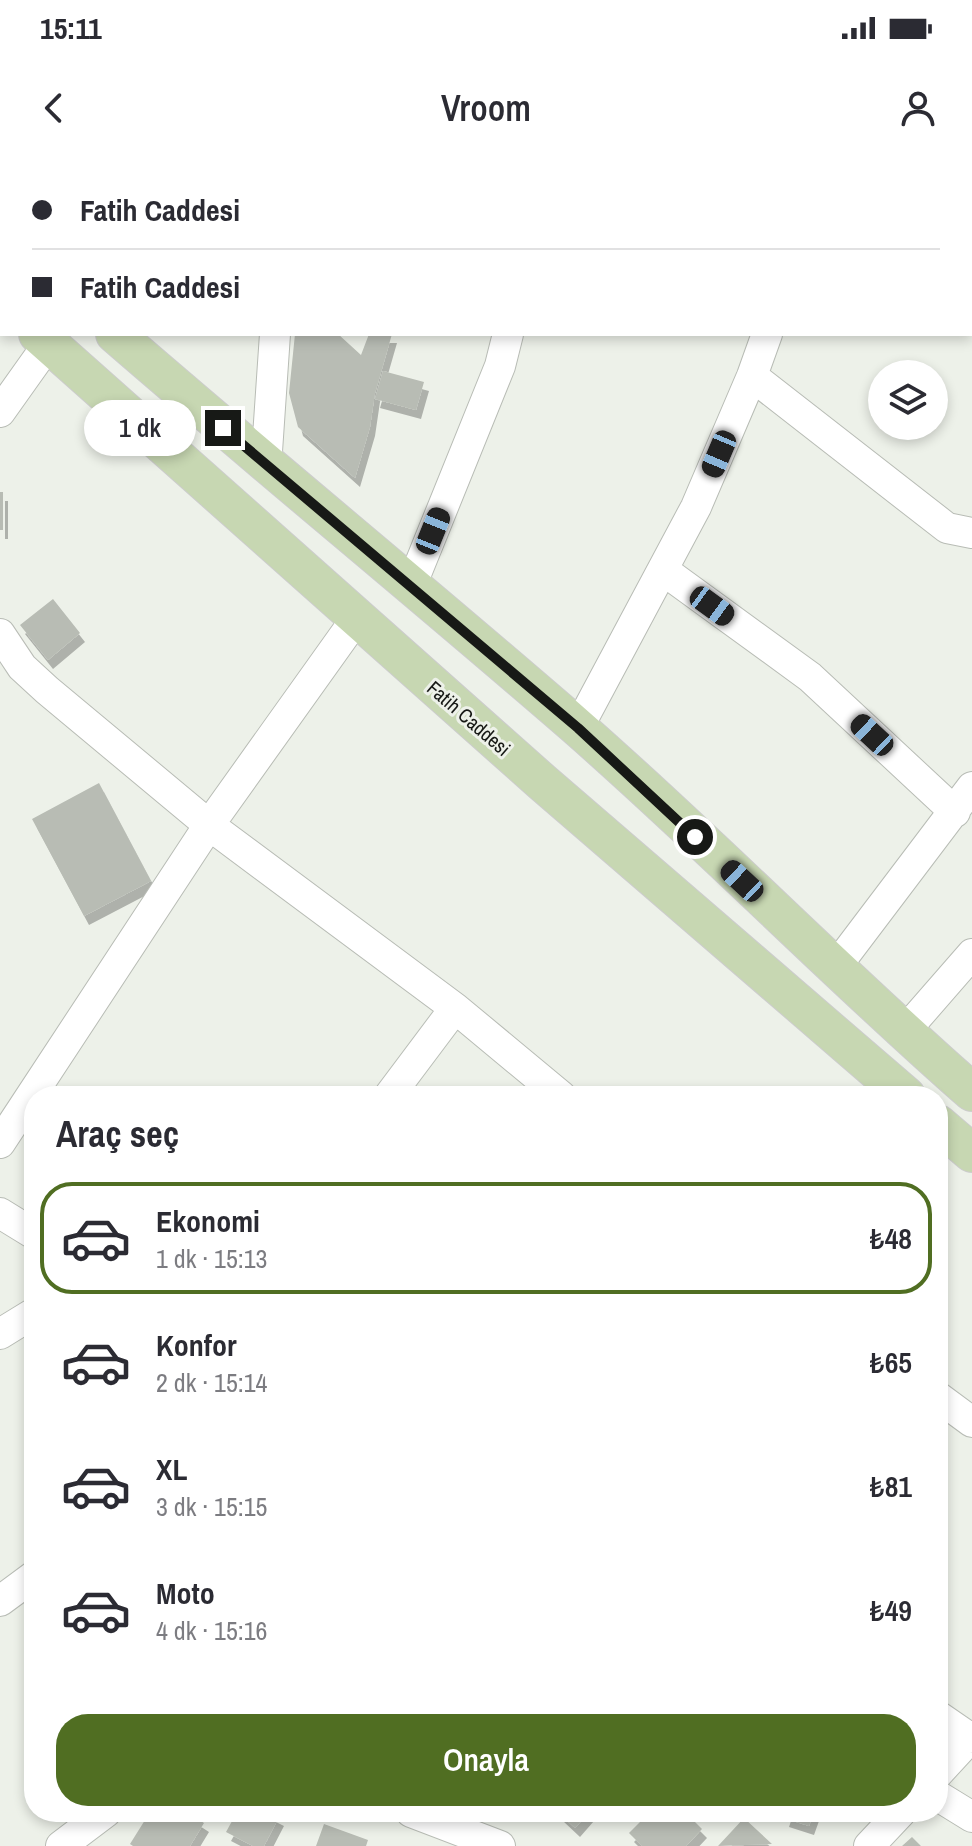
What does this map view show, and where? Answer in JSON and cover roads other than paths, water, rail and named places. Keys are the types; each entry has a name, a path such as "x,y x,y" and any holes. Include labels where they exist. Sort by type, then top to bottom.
{"main road":[{"path":"117,336 266,466 578,728 972,1092"},
{"name":"Fatih Caddesi","path":"43,338 356,619 894,1086"},
{"path":"948,1133 972,1153"}],"street":[{"path":"266,466 275,336"},
{"path":"411,586 500,366 508,336"},
{"path":"578,728 696,507 766,336"},
{"path":"0,412 43,338"},
{"path":"752,376 947,528 972,533"},
{"path":"663,570 810,677 964,799 835,968"},
{"path":"37,1086 209,825 356,619"},
{"path":"0,634 22,667 209,825 455,1008 549,1086"},
{"path":"904,1032 972,954"},
{"path":"396,1086 455,1008"},
{"path":"0,1143 24,1106"},
{"path":"0,1213 24,1228"},
{"path":"0,1334 24,1319"},
{"path":"948,1404 972,1422"},
{"path":"0,1601 24,1583"},
{"path":"948,1722 971,1737 948,1762"},
{"path":"948,1802 972,1817"},
{"path":"61,1846 93,1822"},
{"path":"437,1822 500,1846"},
{"path":"869,1846 892,1822"}]}
